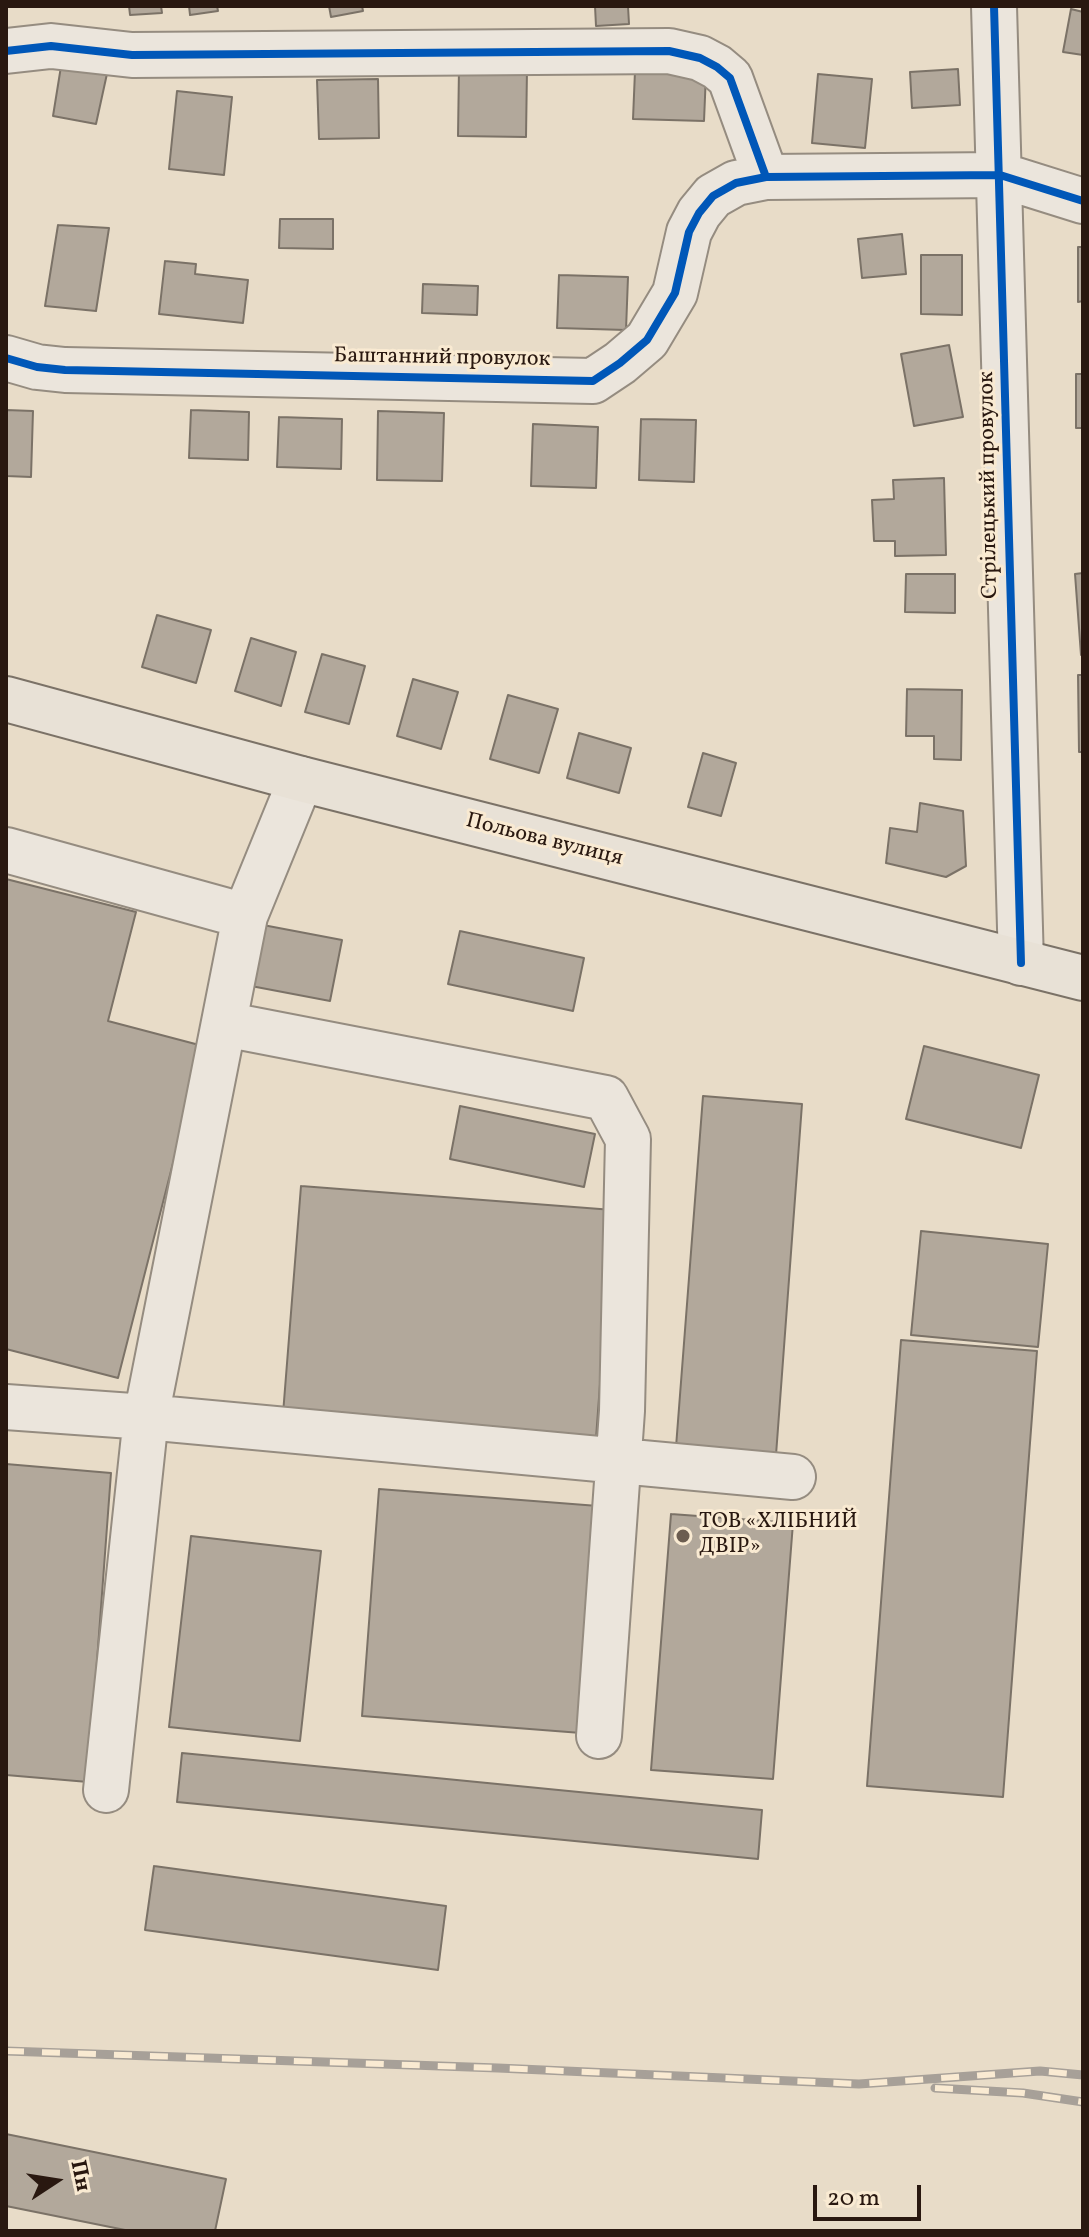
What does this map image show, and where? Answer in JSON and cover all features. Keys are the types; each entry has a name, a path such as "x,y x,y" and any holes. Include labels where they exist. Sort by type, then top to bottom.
{"main road":[{"name":"Польова вулиця","path":"6,699 301,779 1083,978"}],"street":[{"name":"Стрілецький провулок","path":"994,6 1021,963"},
{"path":"6,51 51,46 132,55 669,51 700,58 730,78 766,177"},
{"name":"Баштанний провулок","path":"6,358 28,366 65,370 593,381 647,340 675,293 689,232 713,196 736,183 766,177 1000,175 1083,201"},
{"path":"106,1790 146,1417 245,916 301,779"},
{"path":"6,850 245,916"},
{"path":"224,1024 606,1098 628,1139 618,1459 599,1736"},
{"path":"6,1407 146,1417 793,1477"}],"building":[{"path":"129,6 161,6 162,13 130,15"},
{"path":"189,6 217,6 218,11 190,15"},
{"path":"329,6 362,6 363,11 331,17"},
{"path":"595,6 628,6 629,24 596,26"},
{"path":"1071,9 1083,12 1083,55 1063,52"},
{"path":"63,54 110,60 96,124 53,116"},
{"path":"459,68 527,69 526,137 458,136"},
{"path":"958,69 960,105 912,108 910,72"},
{"path":"635,71 706,73 704,121 633,119"},
{"path":"818,74 872,79 865,148 812,143"},
{"path":"378,79 379,138 319,139 317,80"},
{"path":"177,91 232,97 224,175 169,169"},
{"path":"280,219 333,219 333,249 279,248"},
{"path":"58,225 109,228 96,311 45,306"},
{"path":"902,234 906,274 862,278 858,239"},
{"path":"1078,247 1083,247 1083,301 1078,302"},
{"path":"921,255 962,255 962,315 921,314"},
{"path":"165,261 196,264 195,274 248,280 243,323 159,314"},
{"path":"559,275 628,277 626,330 557,328"},
{"path":"423,284 478,286 477,315 422,313"},
{"path":"949,345 963,417 914,426 901,354"},
{"path":"1076,374 1083,374 1083,428 1076,428"},
{"path":"6,410 33,411 31,477 6,476"},
{"path":"191,410 249,412 248,460 189,458"},
{"path":"378,411 444,413 442,481 377,480"},
{"path":"279,417 342,419 341,469 277,467"},
{"path":"641,419 696,420 694,482 639,480"},
{"path":"533,424 598,427 596,488 531,486"},
{"path":"944,478 946,555 895,556 895,541 874,541 872,500 894,499 893,480"},
{"path":"1083,573 1083,655 1081,655 1075,574"},
{"path":"906,574 955,574 955,613 905,612"},
{"path":"157,615 211,630 196,683 142,667"},
{"path":"251,638 296,652 281,706 235,691"},
{"path":"322,654 365,666 349,724 305,712"},
{"path":"1078,675 1083,675 1083,752 1079,752"},
{"path":"413,679 458,692 441,749 397,736"},
{"path":"907,689 962,690 961,760 934,759 934,736 906,736"},
{"path":"508,695 558,709 539,773 490,759"},
{"path":"579,733 631,748 619,793 567,778"},
{"path":"703,753 736,763 721,816 688,807"},
{"path":"920,803 963,811 966,866 946,877 886,863 890,828 917,832"},
{"path":"6,879 136,912 108,1021 203,1046 118,1378 6,1349"},
{"path":"263,925 342,940 330,1001 251,986"},
{"path":"460,931 584,958 573,1011 448,984"},
{"path":"924,1046 1039,1075 1021,1148 906,1119"},
{"path":"703,1096 802,1104 776,1455 676,1447"},
{"path":"460,1106 595,1134 584,1187 450,1159"},
{"path":"301,1186 613,1210 596,1438 283,1414"},
{"path":"921,1231 1048,1244 1038,1347 911,1335"},
{"path":"901,1340 1037,1351 1003,1797 867,1786"},
{"path":"6,1464 111,1473 88,1782 6,1775"},
{"path":"379,1489 611,1507 594,1734 362,1716"},
{"path":"671,1514 793,1523 773,1779 651,1770"},
{"path":"191,1536 321,1551 300,1741 169,1727"},
{"path":"182,1753 762,1810 758,1859 177,1802"},
{"path":"154,1866 446,1906 438,1970 145,1930"},
{"path":"6,2134 226,2179 215,2231 130,2231 6,2206"}],"railway":[{"path":"6,2051 859,2084 1040,2071 1083,2075"},
{"path":"935,2088 1023,2093 1083,2102"}],"cycle path":[{"path":"994,6 1021,963"},
{"path":"6,51 51,46 132,55 669,51 700,58 730,78 766,177 1000,175 1083,201"},
{"path":"6,358 37,367 65,370 593,381 647,340 675,293 689,232 713,196 736,183 766,177"}],"place":[{"name":"ТОВ «ХЛІБНИЙ ДВІР»","path":"683,1536"}]}
